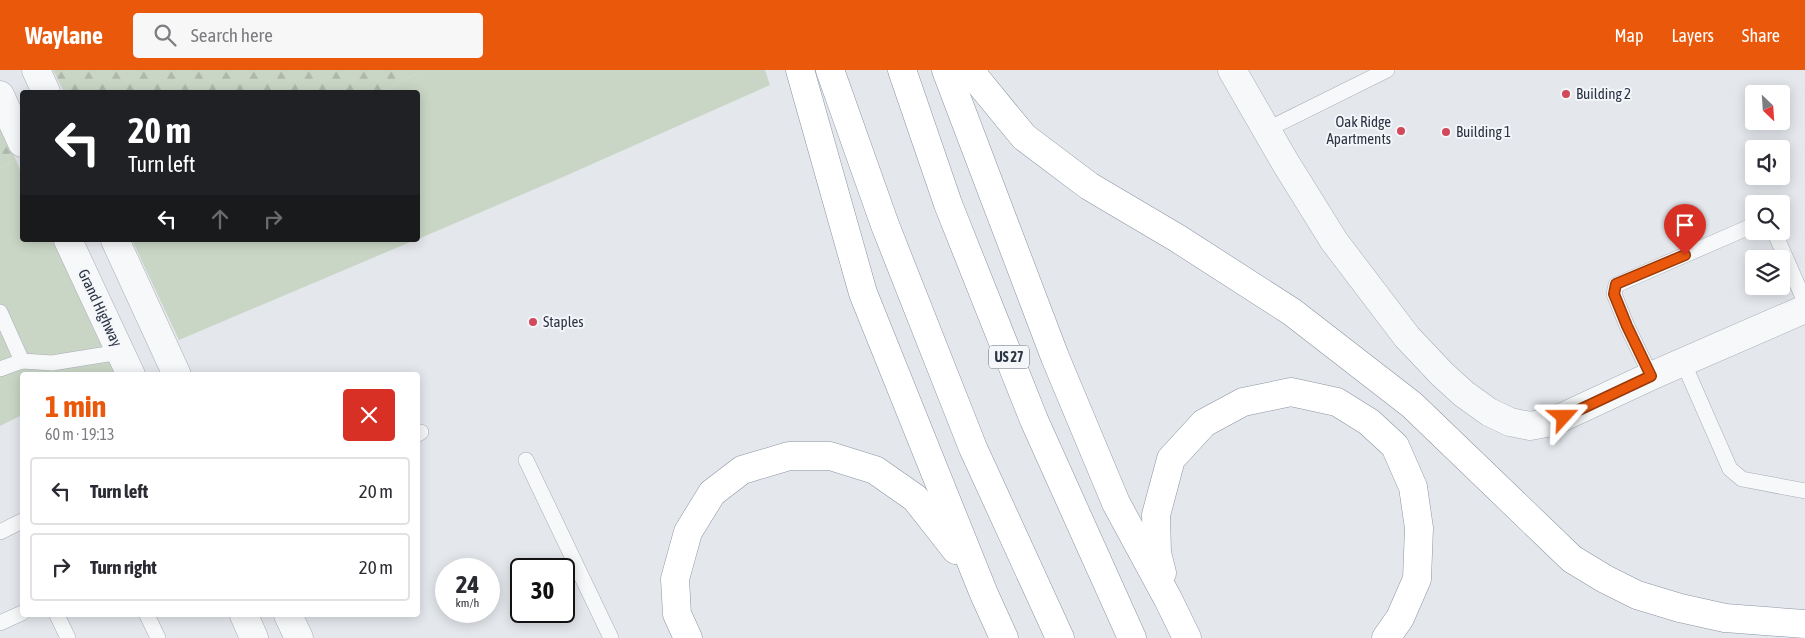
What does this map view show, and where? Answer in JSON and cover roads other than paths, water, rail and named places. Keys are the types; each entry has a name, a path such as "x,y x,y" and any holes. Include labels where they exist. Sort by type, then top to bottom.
{"highway":[{"path":"800,70 863,293 984,594 1004,638"},
{"path":"830,70 885,225 973,448 1060,638"},
{"name":"US 27","path":"902,70 948,204 1034,420 1132,638"},
{"path":"946,70 1055,357 1116,503 1168,598 1187,638"},
{"path":"971,70 1024,137 1089,186 1177,238 1292,312 1412,405 1572,559 1636,595 1680,608 1725,618 1805,624"},
{"path":"1168,598 1157,553 1156,515 1171,459 1204,423 1243,402 1291,392 1337,402 1370,422 1395,446 1413,487 1419,528 1417,579 1400,618 1386,638"},
{"path":"688,638 677,614 675,579 688,532 712,492 742,470 789,456 830,456 875,470 915,498 951,542 984,594"},
{"path":"1769,638 1805,631"}],"street":[{"path":"36,70 45,90"},
{"path":"1232,70 1266,130 1334,241 1407,337 1464,394 1489,412 1510,422 1530,426 1552,422 1651,376 1805,309"},
{"path":"0,95 20,139"},
{"name":"Grand Highway","path":"69,242 126,363"},
{"path":"116,242 176,372"},
{"path":"245,617 254,638"},
{"path":"289,617 299,638"}],"lane":[{"path":"1266,130 1387,70"},
{"path":"1651,376 1614,294 1616,284 1745,229"},
{"path":"1778,240 1805,302"},
{"path":"0,312 22,361"},
{"path":"0,369 22,361 126,363"},
{"path":"1683,362 1730,469 1742,479 1805,491"},
{"path":"526,460 611,638"},
{"path":"0,532 20,522"},
{"path":"0,623 20,614"},
{"path":"59,617 68,638"},
{"path":"148,617 158,638"}],"place":[{"name":"Building 2","path":"1566,94"},
{"name":"Oak Ridge Apartments","path":"1401,131"},
{"name":"Building 1","path":"1446,132"},
{"name":"Staples","path":"533,322"}]}
